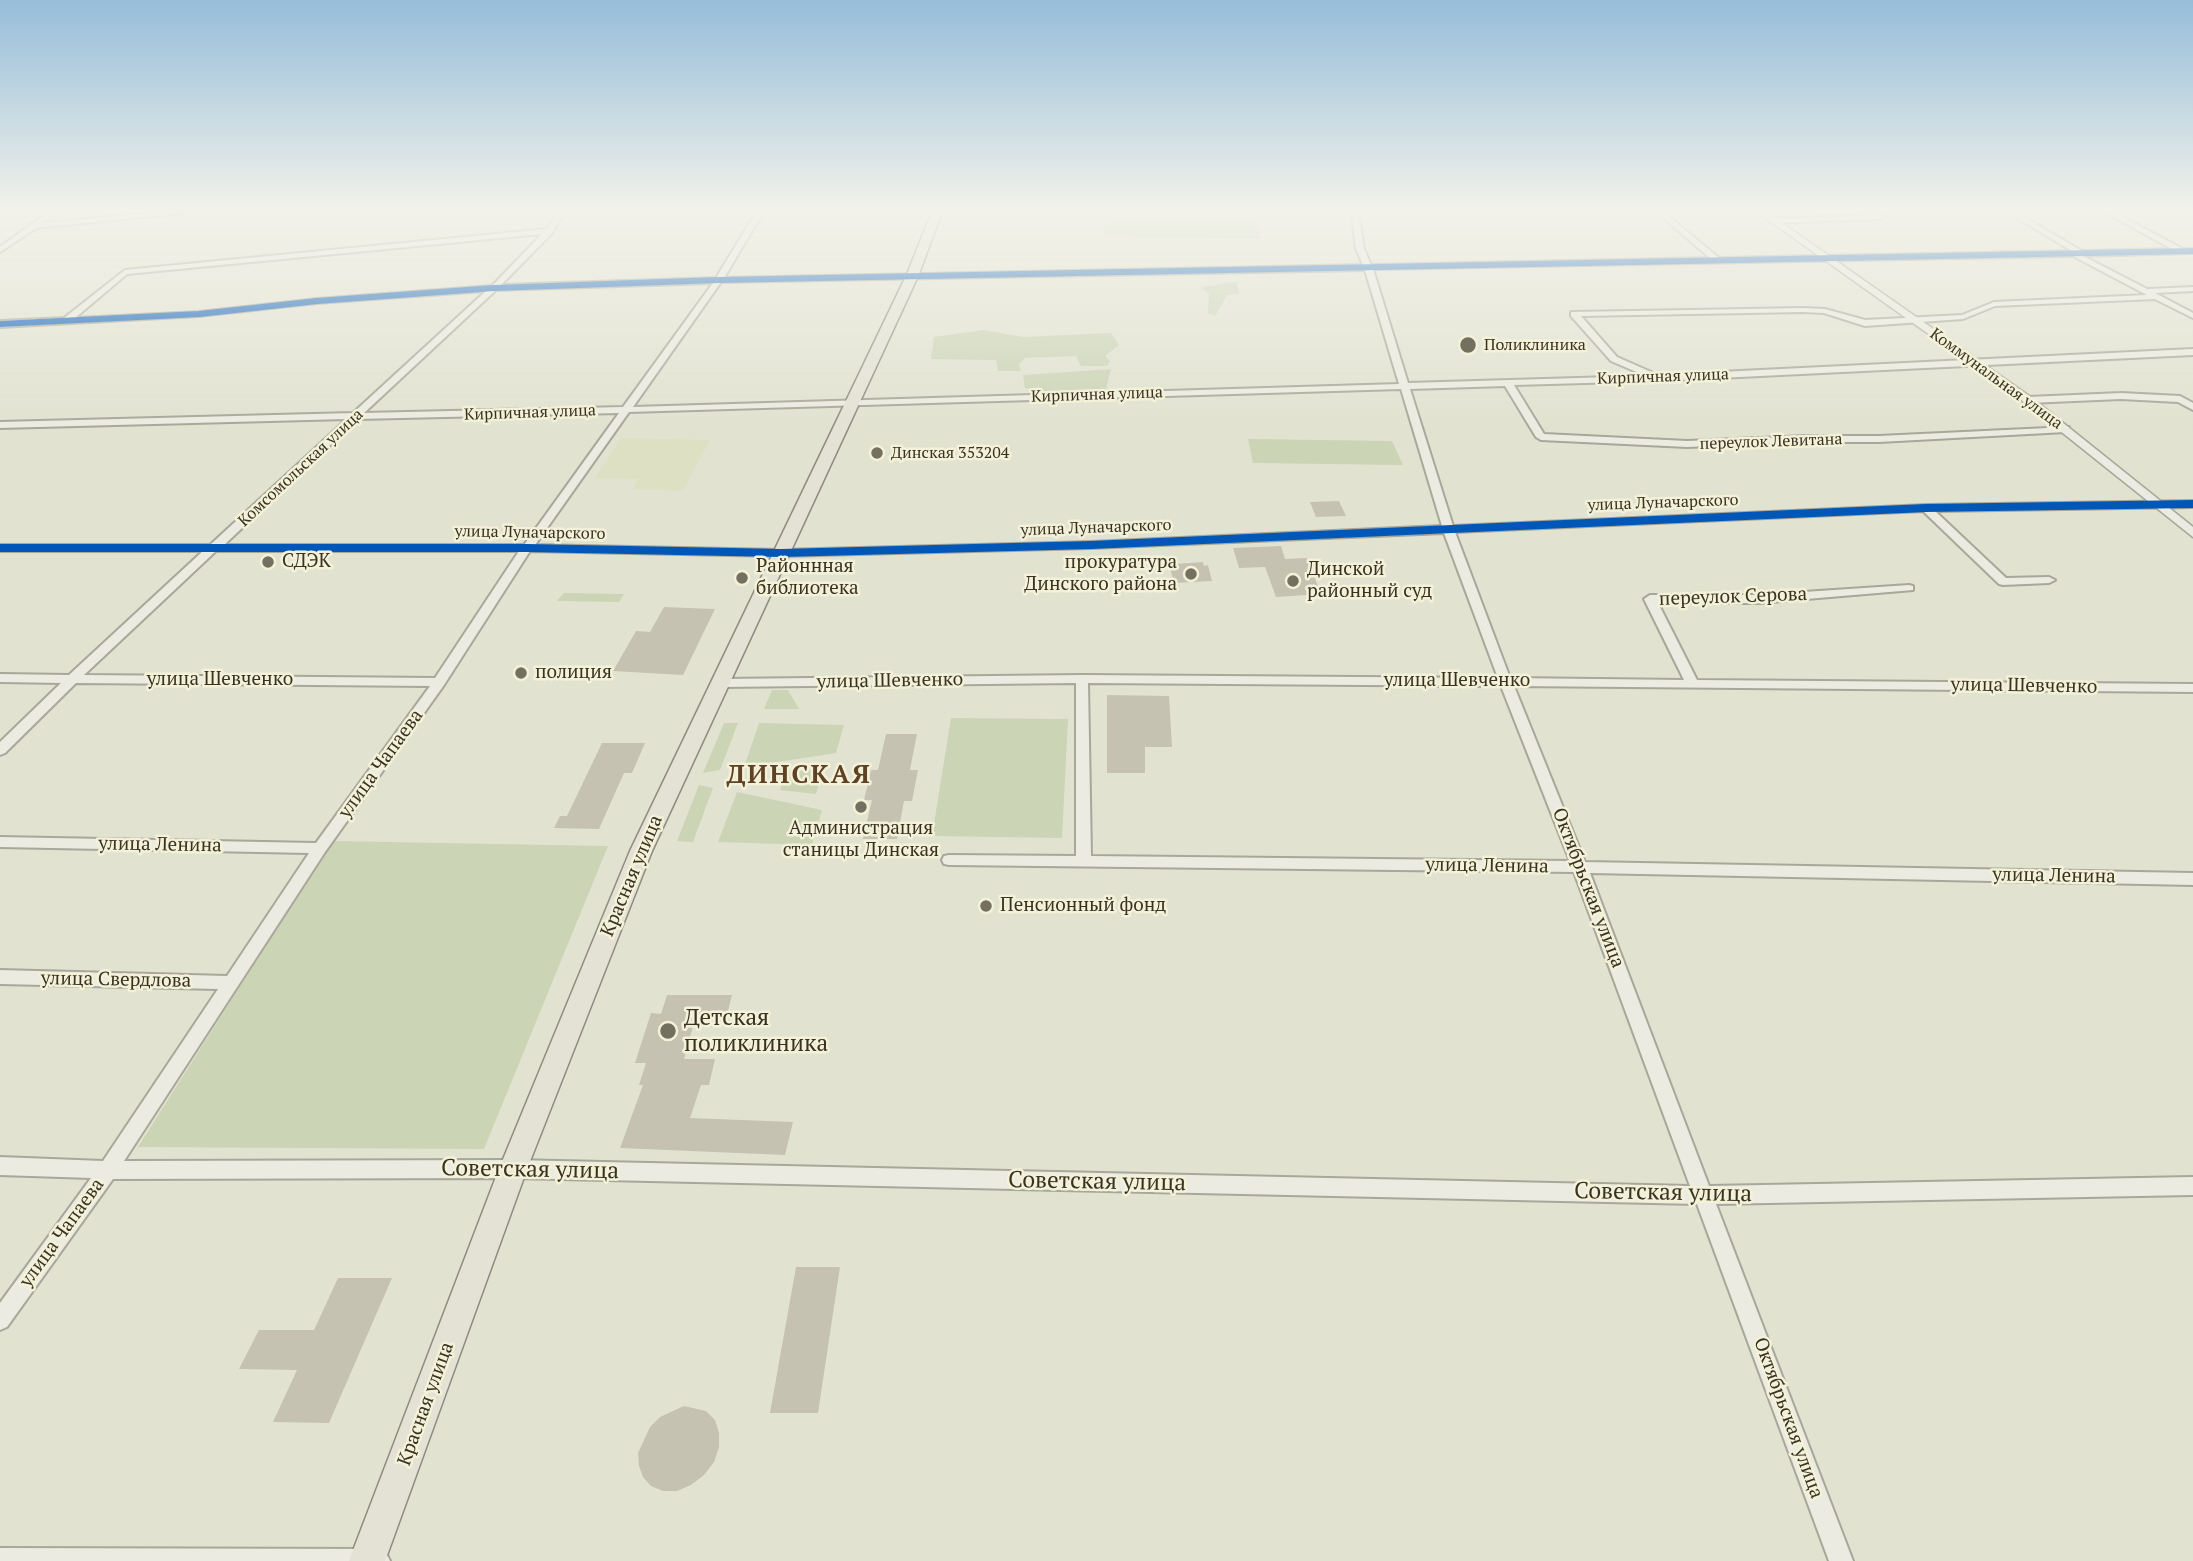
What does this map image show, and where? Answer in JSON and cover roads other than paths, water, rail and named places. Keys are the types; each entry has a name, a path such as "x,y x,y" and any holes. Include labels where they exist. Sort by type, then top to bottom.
{"main road":[{"name":"Красная улица","path":"367,1561 513,1169 641,851 909,282"}],"street":[{"path":"67,320 113,282"},
{"name":"Комсомольская улица","path":"0,750 72,679 500,282"},
{"path":"0,324 199,314 317,301 494,288 648,282"},
{"name":"улица Чапаева","path":"0,1320 108,1170 320,848 439,682 527,548 717,282"},
{"name":"Октябрьская улица","path":"1372,282 1448,528 1705,1195 1841,1561"},
{"name":"Коммунальная улица","path":"1859,282 2028,400 2193,533"},
{"path":"2130,282 2193,316"},
{"path":"2147,291 2193,289"},
{"path":"1657,378 1614,359 1574,314 1803,310 1825,311 1866,323 1963,317 1994,304 2157,297"},
{"name":"Кирпичная улица","path":"0,425 850,404 1657,378 2193,352"},
{"name":"переулок Левитана","path":"1507,382 1541,436 1687,444 1879,439 2066,429"},
{"path":"2028,400 2121,396 2180,399 2193,407"},
{"name":"улица Луначарского","path":"0,548 527,548 781,553 1091,545 1926,508 2193,504"},
{"path":"1926,508 2003,582 2049,579"},
{"name":"переулок Серова","path":"1692,683 1650,599 1759,599 1909,587"},
{"name":"улица Шевченко","path":"0,678 439,682"},
{"path":"1082,679 1084,861"},
{"name":"улица Шевченко","path":"721,683 1082,679 2193,688"},
{"name":"улица Ленина","path":"0,842 320,848"},
{"name":"улица Ленина","path":"948,860 1580,867 2193,879"},
{"name":"улица Свердлова","path":"0,977 233,983"},
{"name":"Советская улица","path":"0,1166 108,1170 513,1169 1705,1195 2193,1186"},
{"path":"0,1560 378,1561"}],"place":[{"name":"Поликлиника","path":"1468,345"},
{"name":"Динская 353204","path":"877,453"},
{"name":"СДЭК","path":"268,562"},
{"name":"прокуратура Динского района","path":"1191,574"},
{"name":"Районнная библиотека","path":"742,578"},
{"name":"Динской районный суд","path":"1293,581"},
{"name":"полиция","path":"521,673"},
{"name":"Администрация станицы Динская","path":"861,807"},
{"name":"Пенсионный фонд","path":"986,906"},
{"name":"Детская поликлиника","path":"668,1031"}],"district":[{"name":"ДИНСКАЯ","path":"799,776"}]}
